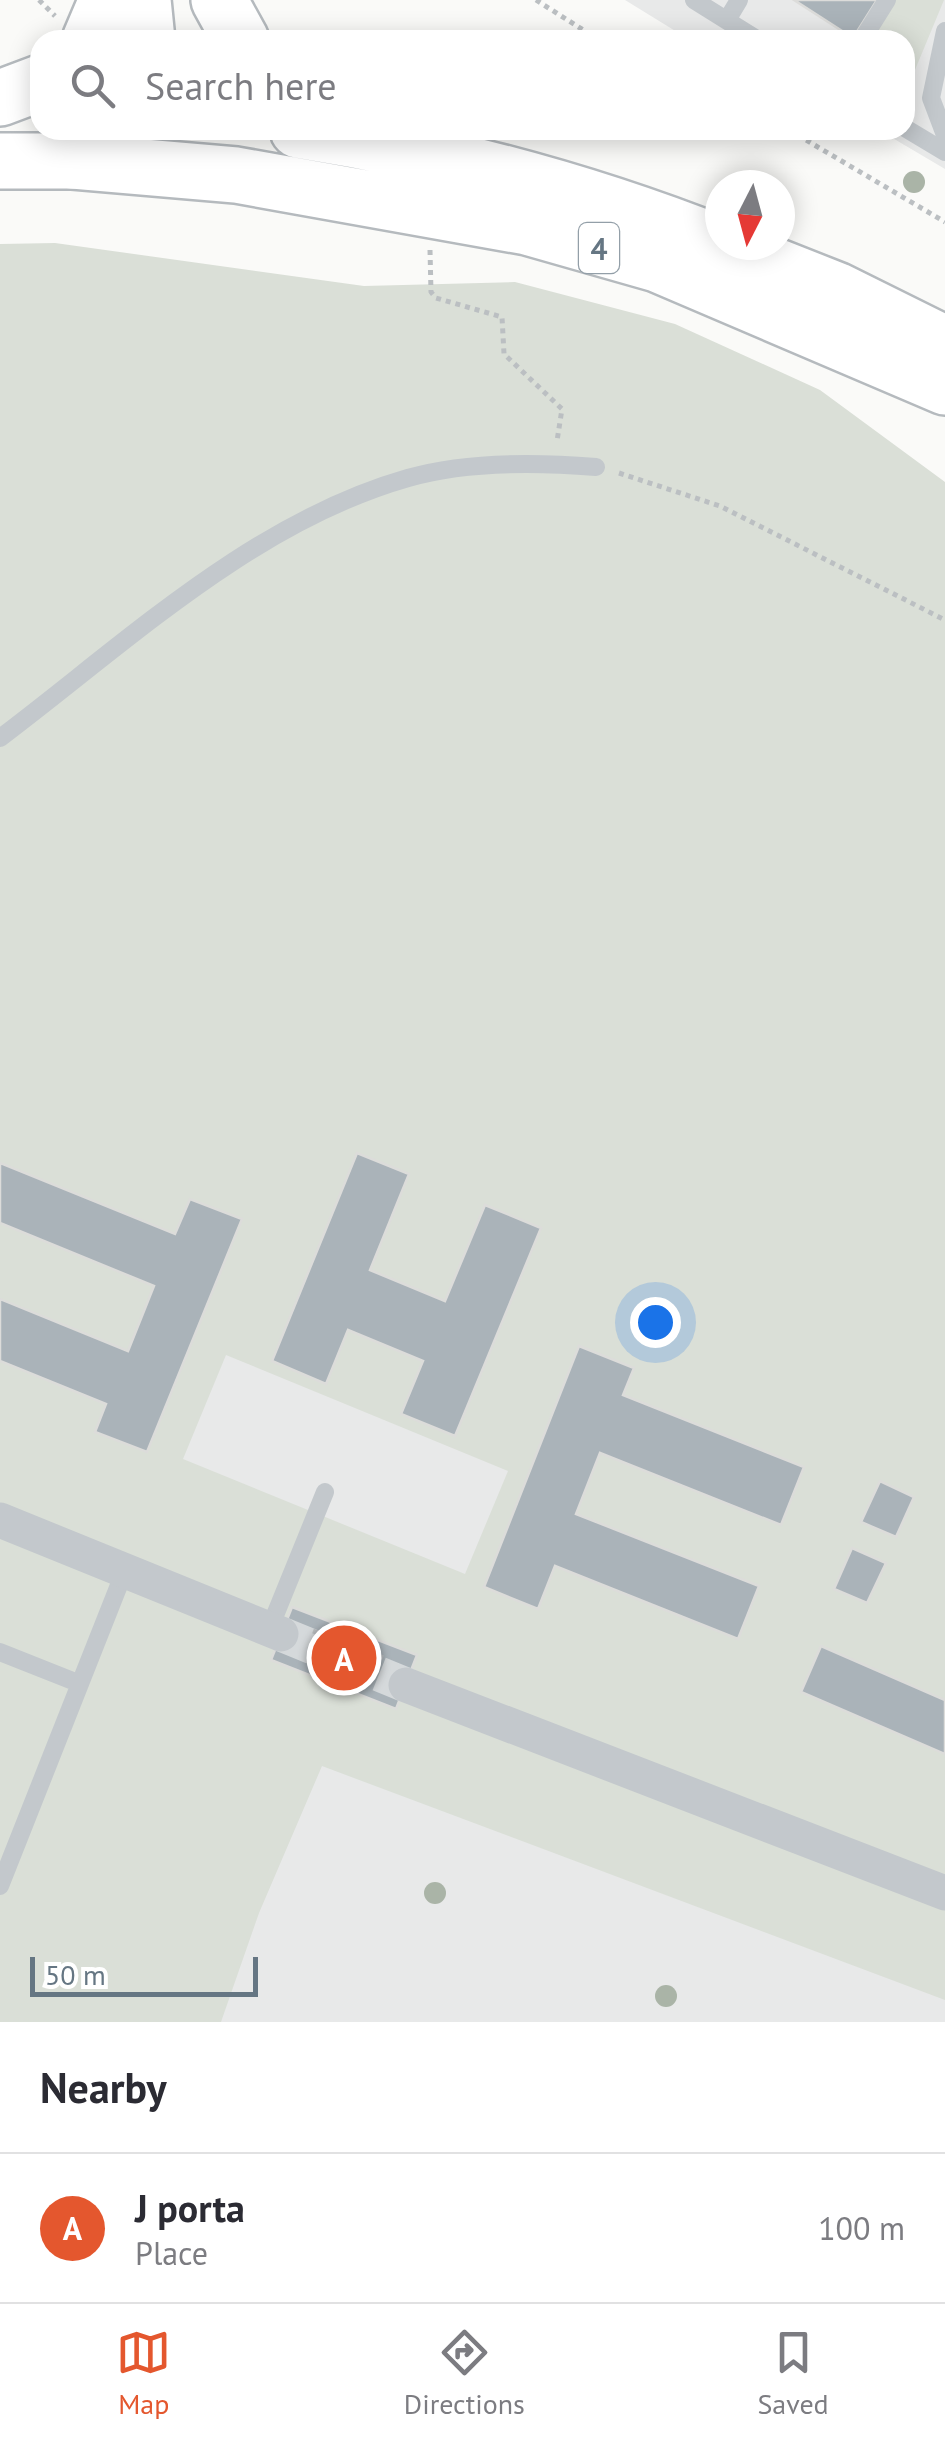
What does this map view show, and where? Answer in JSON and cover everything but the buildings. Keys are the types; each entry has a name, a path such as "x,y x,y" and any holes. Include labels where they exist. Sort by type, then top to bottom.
{"main road":[{"path":"94,30 107,0"},
{"path":"143,0 145,30"},
{"path":"194,0 200,30"},
{"path":"219,0 236,30"},
{"path":"0,98 30,88"},
{"path":"0,107 30,106"},
{"path":"73,161 138,140"},
{"name":"4","path":"168,140 188,158 236,175 526,227 657,264 945,376"},
{"name":"4","path":"378,140 534,181 705,239"},
{"path":"0,160 73,161 236,175"},
{"name":"4","path":"761,260 836,290 945,376"}],"street":[{"path":"0,1520 285,1630"},
{"path":"400,1674 945,1893"}],"lane":[{"path":"694,0 742,30"},
{"path":"727,20 740,0"},
{"path":"868,30 887,0"},
{"path":"945,31 931,98 945,134"},
{"path":"915,134 945,152"},
{"path":"0,738 232,563 342,500 410,477 480,466 552,463 596,468"},
{"path":"285,1630 325,1492"},
{"path":"0,1886 125,1570"},
{"path":"0,1652 78,1683"}],"path":[{"path":"536,0 583,30"},
{"path":"806,140 945,222"},
{"path":"436,298 502,317 504,354 562,409 552,463"},
{"path":"596,468 656,481 720,506 945,620"},
{"path":"285,1630 400,1674"}],"shaded area":[{"path":"625,0 945,0 945,169 896,140 915,140 915,30 674,30"},
{"path":"894,0 944,0 915,70 915,30 875,30"},
{"path":"55,243 364,286 515,282 675,324 820,390 945,482 945,2000 322,1766 259,1913 221,2022 0,2022 0,244","holes":["226,1355 508,1471 465,1574 183,1459"]},
{"path":"0,951 945,1858 945,2022 0,2022"}],"tunnel":[{"path":"281,1634 406,1685"}],"place":[{"name":"J porta","path":"344,1658"}]}
